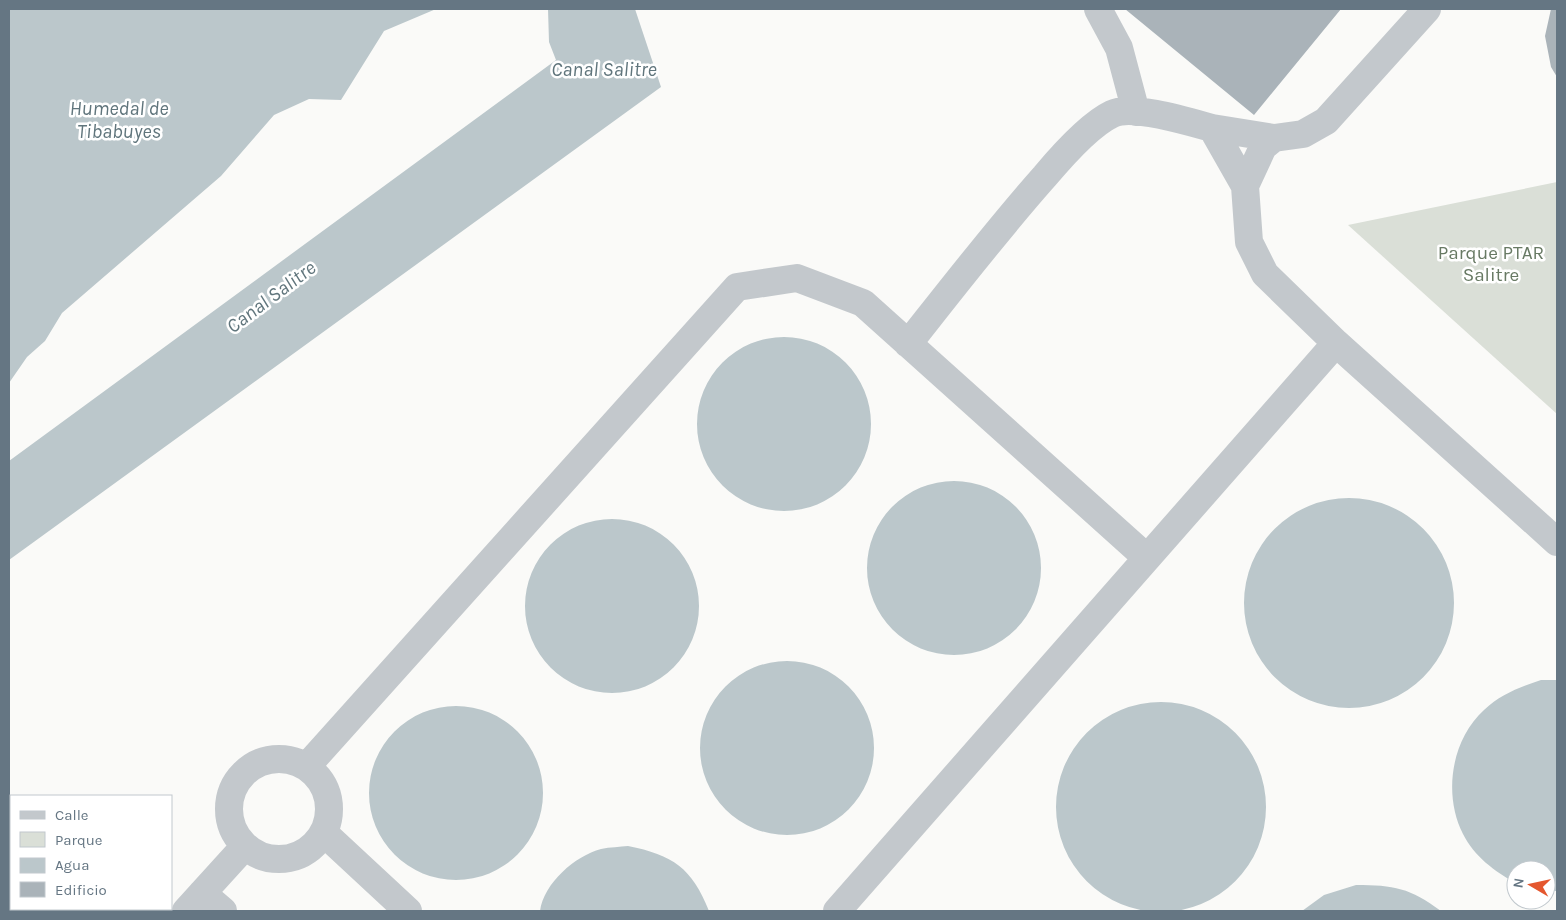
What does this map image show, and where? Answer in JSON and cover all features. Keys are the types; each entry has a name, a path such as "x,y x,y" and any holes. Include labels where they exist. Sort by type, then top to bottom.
{"street":[{"path":"1098,9 1119,48 1136,112"},
{"path":"908,344 1008,216 1073,144 1112,113 1136,112 1172,117 1212,128 1274,138 1303,134 1326,121 1427,9"},
{"path":"1212,128 1245,186 1249,242 1265,274 1336,343 1557,542"},
{"path":"1245,186 1262,147 1274,138"},
{"path":"307,766 737,287 797,278 863,303 1148,558"},
{"path":"837,911 1336,343"},
{"path":"271,759 290,759 307,766 320,779 328,796 330,815 324,833 312,847 297,857 278,860 260,856 245,846 234,830 229,813 231,794 240,777 254,765 271,759"},
{"path":"324,833 408,911"},
{"path":"223,911 194,902 245,846"}],"green space":[{"name":"Parque PTAR Salitre","path":"1557,182 1557,414 1348,225"}],"water":[{"name":"Humedal de Tibabuyes","path":"9,9 436,9 384,31 341,100 309,99 274,115 221,176 62,313 45,341 27,357 9,383"},
{"name":"Canal Salitre","path":"548,9 635,9 661,87 9,560 9,461 556,60 549,42"},
{"path":"793,337 817,343 833,351 846,362 857,375 865,391 870,407 870,441 865,457 857,473 846,486 833,497 809,508 793,511 775,511 759,508 735,497 711,473 698,441 697,415 700,399 711,375 735,351 767,338"},
{"path":"963,481 987,487 1003,495 1016,506 1027,519 1035,535 1040,551 1040,585 1035,601 1027,617 1016,630 1003,641 979,652 963,655 945,655 929,652 905,641 881,617 868,585 867,559 870,543 881,519 905,495 937,482"},
{"path":"1349,498 1369,500 1398,510 1416,522 1430,536 1446,563 1452,583 1454,603 1452,623 1442,652 1430,670 1416,684 1389,700 1369,706 1349,708 1329,706 1300,696 1282,684 1268,670 1252,643 1246,623 1244,603 1246,583 1256,554 1268,536 1282,522 1309,506 1329,500"},
{"path":"621,519 645,525 661,533 674,544 685,557 693,573 698,589 698,623 693,639 685,655 674,668 661,679 637,690 621,693 603,693 587,690 563,679 539,655 526,623 525,597 528,581 539,557 563,533 595,520"},
{"path":"796,661 820,667 836,675 849,686 860,699 868,715 873,731 873,765 868,781 860,797 849,810 836,821 812,832 796,835 778,835 762,832 738,821 714,797 701,765 700,739 703,723 714,699 738,675 770,662"},
{"path":"1541,680 1557,680 1557,891 1556,860 1506,860 1506,877 1486,863 1463,834 1453,802 1454,769 1464,737 1473,722 1484,710 1504,695"},
{"path":"1161,702 1181,704 1210,714 1228,726 1242,740 1258,767 1264,787 1266,807 1264,827 1254,856 1242,874 1228,888 1201,904 1181,910 1161,912 1141,910 1112,900 1094,888 1080,874 1064,847 1058,827 1056,807 1058,787 1068,758 1080,740 1094,726 1121,710 1141,704"},
{"path":"465,706 489,712 505,720 518,731 529,744 537,760 542,776 542,810 537,826 529,842 518,855 505,866 481,877 465,880 447,880 431,877 407,866 383,842 370,810 369,784 372,768 383,744 407,720 439,707"},
{"path":"628,846 657,854 679,866 696,884 709,911 540,911 548,890 571,864 601,849"},
{"path":"1356,885 1401,889 1420,897 1441,911 1302,911 1324,895"}],"building":[{"path":"1125,9 1341,9 1254,115"},
{"path":"1551,9 1557,9 1557,77 1551,67 1545,36"}]}
